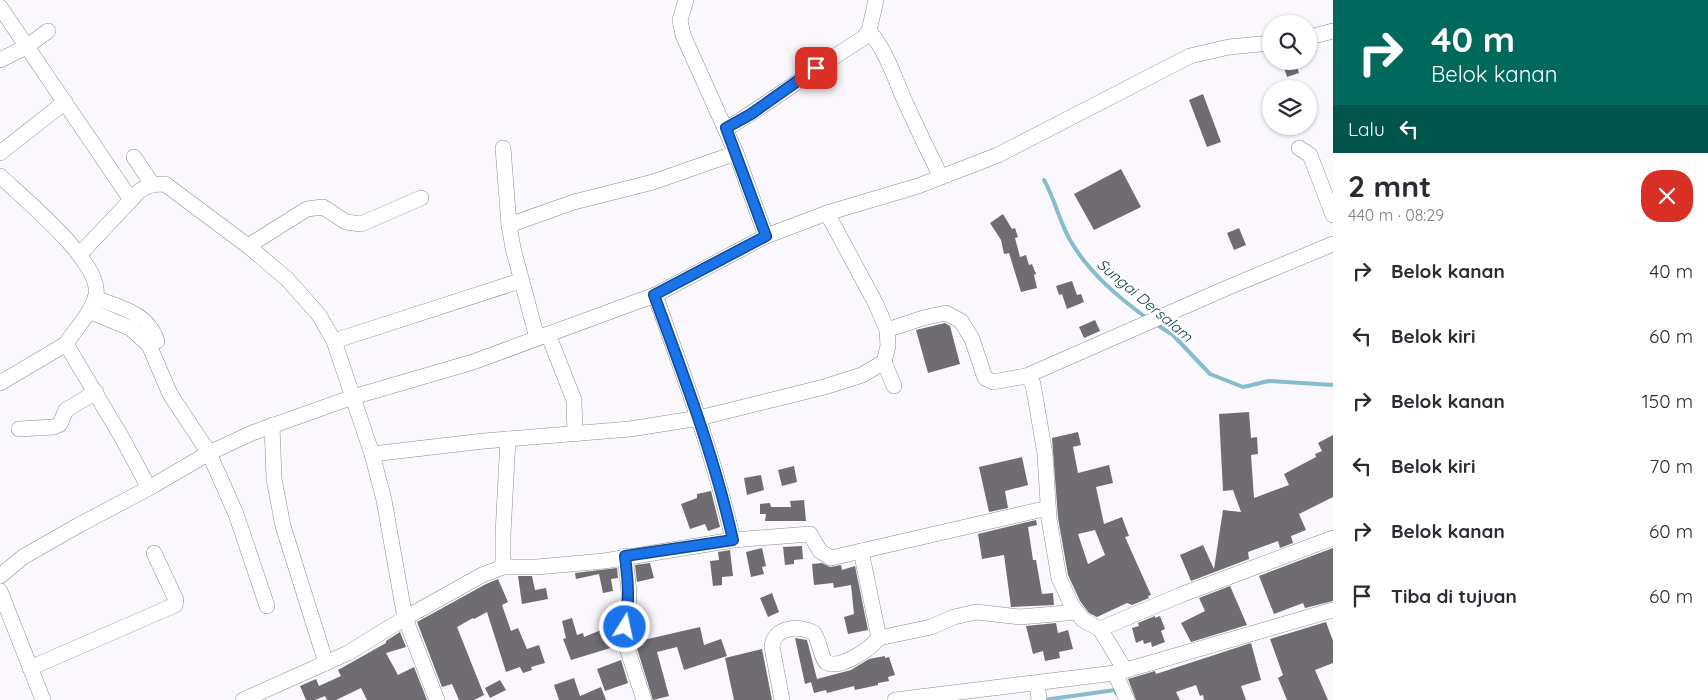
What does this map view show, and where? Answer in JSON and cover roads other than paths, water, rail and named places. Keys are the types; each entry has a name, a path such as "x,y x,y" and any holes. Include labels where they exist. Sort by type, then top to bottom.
{"street":[{"path":"686,0 680,20 683,35 736,152 766,236"},
{"path":"726,128 751,114 800,78 862,39 869,32 876,0"},
{"path":"0,7 131,200"},
{"path":"0,60 26,47 48,31"},
{"path":"1317,35 1333,31"},
{"path":"869,32 878,42 886,58 906,105 941,177"},
{"path":"0,576 23,557 209,454 272,425 353,397 473,362 654,295 766,236 827,213 918,186 998,155 1190,56 1229,47 1262,44"},
{"path":"0,153 65,102"},
{"path":"504,148 509,225 520,281 542,336 574,400 575,434"},
{"path":"1299,148 1310,155 1333,215"},
{"path":"509,225 574,202 653,182 736,152"},
{"path":"134,157 152,184"},
{"path":"0,176 80,254 91,271 96,286 92,304 66,344 0,383"},
{"path":"80,254 136,193 152,184 165,184 248,246 287,279 319,315 334,341 372,454 393,545 405,618 437,700"},
{"path":"248,246 307,209 316,206 323,207 346,222 360,224 421,198"},
{"path":"827,213 876,304 887,330 888,346 884,362 894,386"},
{"path":"887,330 923,318 946,313 960,321 968,333 986,378 993,382 1026,376 1229,287 1333,244"},
{"path":"334,341 520,281"},
{"path":"654,295 699,418 722,488 733,540"},
{"path":"92,304 153,343 176,406 209,454 239,521 267,606"},
{"path":"66,344 96,392 149,488"},
{"path":"372,454 508,439 630,429 699,418 824,387 862,375 884,362"},
{"path":"1026,376 1033,384 1045,454 1048,508 1059,578 1083,620 1100,629 1120,672 1127,700"},
{"path":"19,429 60,424 66,410 96,392"},
{"path":"272,425 274,479 283,526 326,663"},
{"path":"503,567 508,439"},
{"path":"243,700 348,653 405,618 482,575 503,567 537,567 604,561 625,556 733,540 810,534 820,551 831,558 1048,508"},
{"path":"1100,629 1183,594 1333,538"},
{"path":"861,551 879,638"},
{"path":"30,668 175,605 176,600 154,553"},
{"path":"625,556 629,592 629,609 625,627 626,645 644,700"},
{"path":"0,591 43,700"},
{"path":"895,700 1038,692 1120,672 1333,610"},
{"path":"782,700 772,647 774,638 780,633 801,627 814,633 825,660 829,663 840,663 861,654 879,638 931,627 954,617 976,612 1020,617 1077,612"}],"waterway":[{"name":"Sungai Dersalam","path":"1044,180 1066,233 1086,263 1105,284 1148,319"},
{"name":"Sungai Dersalam","path":"1156,324 1173,335 1210,374 1243,387 1269,381 1333,385"},
{"path":"1044,700 1115,690 1116,693"}]}
